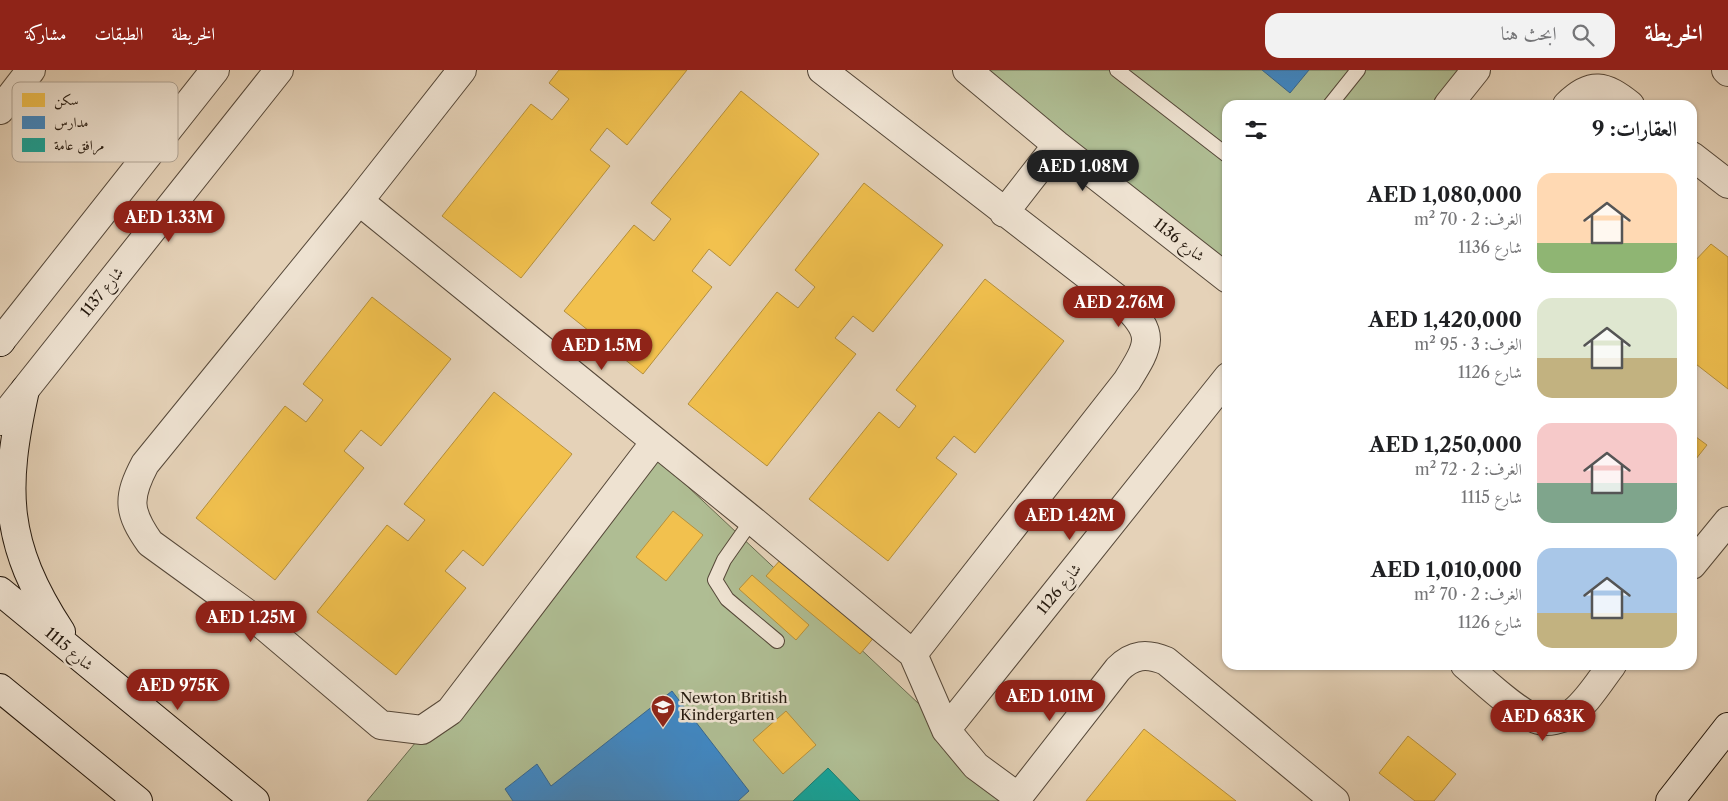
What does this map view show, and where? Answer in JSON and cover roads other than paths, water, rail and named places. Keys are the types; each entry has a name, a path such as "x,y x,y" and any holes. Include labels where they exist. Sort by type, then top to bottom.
{"street":[{"path":"22,82 31,70"},
{"path":"178,117 215,70"},
{"name":"شارع 1137","path":"0,421 279,70"},
{"path":"462,70 359,201 144,464 134,483 131,507 138,525 150,543 263,625 381,725 422,730 450,711 655,442"},
{"path":"822,70 1004,213 1123,303 1141,320 1147,337 1142,357 1127,381 913,654"},
{"name":"شارع 1136","path":"967,70 1057,145 1222,274"},
{"path":"1452,100 1476,70"},
{"path":"1573,100 1593,88 1602,88 1608,89 1623,100"},
{"path":"0,110 12,95"},
{"path":"1004,213 1057,145"},
{"path":"1697,160 1728,184"},
{"path":"0,342 142,162"},
{"path":"359,201 752,520 913,654 946,730 976,766 1017,799 1118,669 1132,658 1150,655 1166,661 1335,801"},
{"name":"شارع 1126","path":"946,730 1222,385"},
{"path":"25,390 12,452 10,484 12,516 20,552 34,587 75,654"},
{"path":"1697,559 1728,521"},
{"name":"شارع 1115","path":"0,591 255,801"},
{"path":"1471,670 1522,712 1540,721 1569,716 1577,709 1608,670"},
{"path":"0,688 138,801"},
{"path":"1670,801 1728,727"}],"lane":[{"path":"1116,70 1222,151"},
{"path":"1333,100 1350,73"},
{"path":"752,520 724,560 715,580 727,599 777,640"}],"place":[{"name":"Newton British Kindergarten","path":"663,728"}]}
